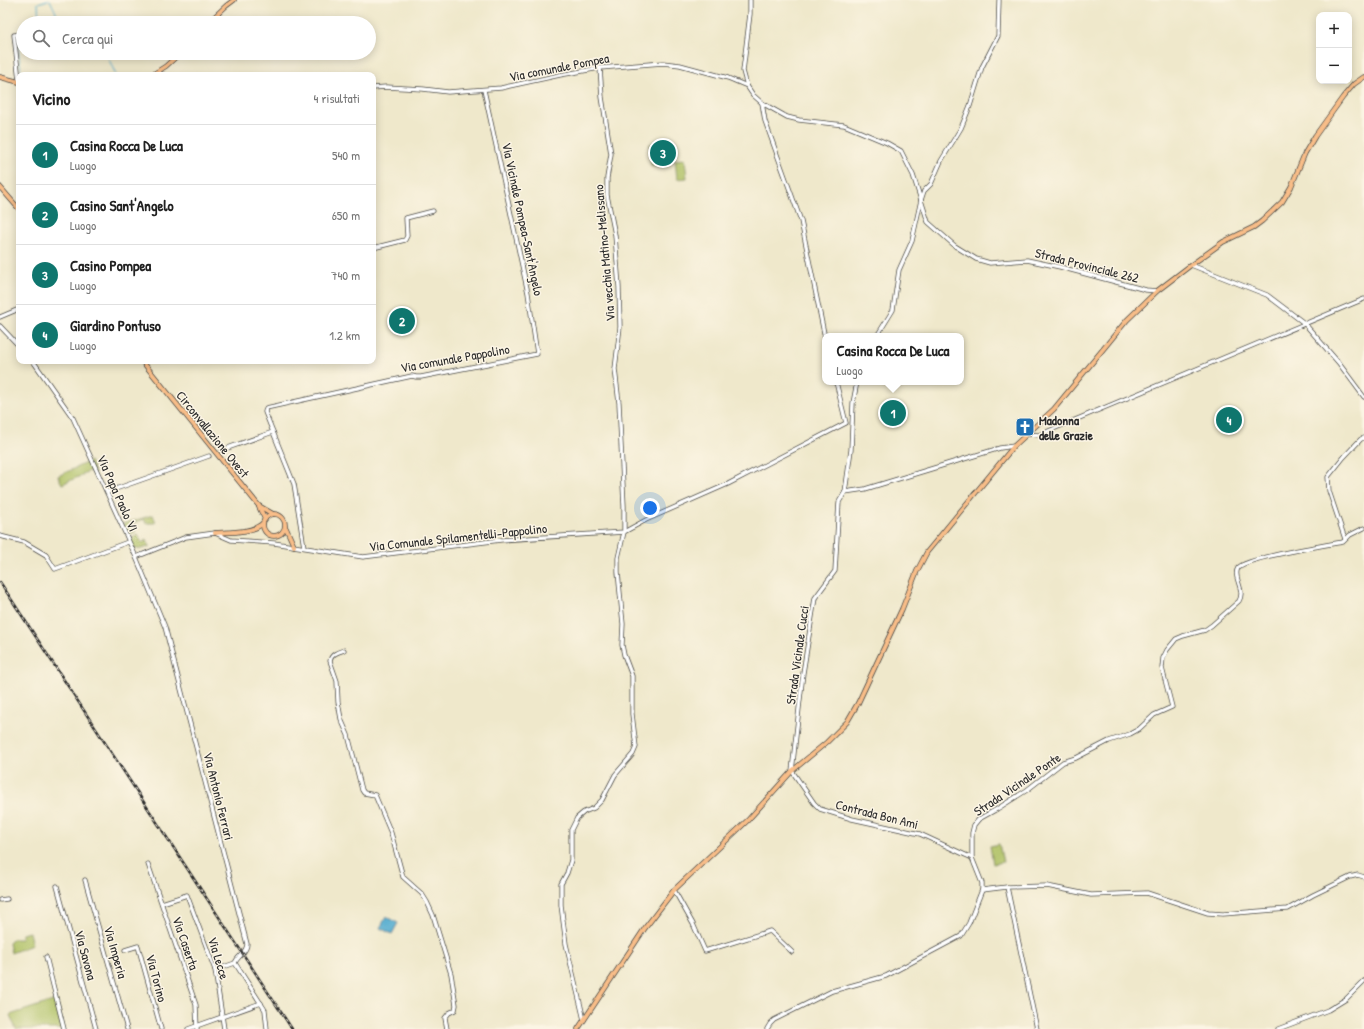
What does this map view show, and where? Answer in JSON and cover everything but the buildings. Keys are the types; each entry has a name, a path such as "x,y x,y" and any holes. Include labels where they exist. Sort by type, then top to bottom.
{"main road":[{"path":"215,16 234,0"},
{"path":"158,72 172,60"},
{"path":"0,77 16,80"},
{"path":"578,1029 645,928 674,890 748,820 792,771 827,742 846,722 858,703 927,552 1014,446 1054,409 1128,320 1157,291 1223,242 1254,227 1282,202 1291,187 1305,153 1315,136 1343,97 1354,84 1364,77"},
{"path":"0,187 16,206"},
{"name":"Circonvallazione Ovest","path":"144,364 259,506 273,514"},
{"path":"259,506 264,521 265,531"},
{"path":"215,533 257,528 268,516 276,514 283,517 294,546"},
{"path":"251,529 265,531 270,536 274,537 281,534 286,528"},
{"path":"281,534 291,539"}],"street":[{"path":"746,86 743,70 750,14 750,0"},
{"path":"879,333 893,310 899,270 912,241 924,191 931,184 941,161 961,128 970,106 982,67 998,36 999,0"},
{"path":"16,35 14,35 16,53"},
{"path":"17,60 18,72"},
{"name":"Via comunale Pompea","path":"376,88 423,89 448,92 484,90 501,88 600,68 657,64 680,65 728,78 746,86"},
{"name":"Via vecchia Matino-Melissano","path":"600,68 602,97 611,154 607,195 615,235 620,287 620,327 615,369 619,403 624,532"},
{"name":"Strada Provinciale 262","path":"746,86 762,103 787,117 799,120 844,125 892,146 901,152 913,175 928,222 955,246 976,259 990,263 1027,260 1060,267 1146,290 1157,291"},
{"name":"Via Vicinale Pompea-Sant'Angelo","path":"484,90 528,293 537,354"},
{"path":"762,103 765,121 801,221 824,333"},
{"path":"376,247 405,240 407,236 406,218 433,211"},
{"path":"1191,265 1268,295 1304,323 1338,362 1364,397"},
{"path":"1027,434 1039,435 1364,299"},
{"path":"0,317 16,310"},
{"path":"0,326 16,343"},
{"name":"Via comunale Pappolino","path":"273,432 265,412 266,408 412,376 421,377 537,354"},
{"name":"Via Papa Paolo VI","path":"35,364 73,418 136,557 165,627 169,642"},
{"path":"584,1020 566,944 561,905 561,884 567,873 571,860 572,830 577,818 584,812 594,808 602,800 615,775 633,754 636,747 632,714 632,676 624,656 622,645 622,602 618,572 618,558 624,532 646,520 728,484 846,423 837,385"},
{"name":"Strada Vicinale Cucci","path":"792,771 803,673 815,598 835,571 839,502 845,492 851,450 853,403 856,385"},
{"path":"222,450 273,432 294,484 304,547"},
{"path":"1345,539 1329,491 1328,477 1344,457 1361,439 1364,438"},
{"path":"845,492 865,489 1000,448 1014,446"},
{"path":"106,492 209,456"},
{"name":"Strada Vicinale Ponte","path":"982,890 982,882 972,858 972,834 974,825 979,819 1027,790 1063,762 1076,758 1109,741 1130,734 1139,729 1154,715 1172,706 1162,668 1163,658 1176,639 1205,630 1239,601 1242,597 1236,572 1238,568 1242,565 1266,557 1342,542 1350,535 1364,528"},
{"name":"Via Comunale Spilamentelli-Pappolino","path":"294,546 363,557 501,540 624,532"},
{"path":"136,557 186,537 215,533 231,540 257,541 294,546"},
{"path":"0,536 24,542 46,555 55,569 128,542"},
{"name":"Via Antonio Ferrari","path":"169,642 247,944 246,950 238,957 235,963"},
{"path":"344,650 331,657 330,661 337,681 338,702 341,719 353,754 362,790 364,794 376,795 391,833 403,877 422,894 433,914 450,974 456,1005 455,1010 449,1013 445,1018 447,1029"},
{"name":"Contrada Bon Ami","path":"792,771 814,803 820,809 852,819 920,834 972,858"},
{"name":"Via Caserta","path":"148,864 196,1005 196,1028"},
{"path":"767,1029 774,1020 832,991 886,976 961,936 966,928 982,890 1007,887 1047,886 1090,895 1147,893 1208,913 1223,914 1288,909 1313,895 1364,872"},
{"path":"1358,875 1364,877"},
{"name":"Via Imperia","path":"85,880 128,1029"},
{"name":"Via Savona","path":"57,886 96,1029"},
{"path":"1007,887 1037,1029"},
{"path":"674,890 693,924 704,950 707,951 731,942 737,942 770,930 792,952"},
{"name":"Via Lecce","path":"162,903 187,895 215,970 224,1029"},
{"path":"0,900 7,899"},
{"name":"Via Torino","path":"125,950 138,946 161,1029"},
{"path":"46,957 64,1029"},
{"path":"215,970 235,963 265,1010 267,1029"},
{"path":"1278,1029 1328,1010 1346,999 1364,981"},
{"path":"188,1029 196,1028 260,1003"}],"green space":[{"path":"668,137 671,143 670,147 654,150 654,158 673,157 673,160 658,167 651,165 649,145"},
{"path":"685,159 687,178 677,179 675,160"},
{"path":"90,461 95,473 93,474 92,470 62,484 58,476"},
{"path":"153,515 156,522 146,523 144,519 133,523 136,531 128,535 123,524"},
{"path":"138,535 142,543 147,540 149,547 134,549 130,539"},
{"path":"999,844 1003,862 993,864 990,846"},
{"path":"29,932 32,945 11,953 9,943 13,939 21,939 22,934"},
{"path":"56,1000 63,1029 16,1029 10,1015"}],"water":[{"path":"386,917 398,923 392,934 380,928"}],"waterway":[{"path":"39,16 38,3 48,0"},
{"path":"50,0 58,16"},
{"path":"20,60 21,72"},
{"path":"109,60 115,72"}],"railway":[{"path":"0,582 292,1029"}],"place":[{"name":"Casino Pompea","path":"663,153"},
{"name":"Casino Sant'Angelo","path":"402,321"},
{"name":"Casina Rocca De Luca","path":"893,413"},
{"name":"Giardino Pontuso","path":"1229,420"},
{"name":"Madonna delle Grazie","path":"1025,427"}]}
